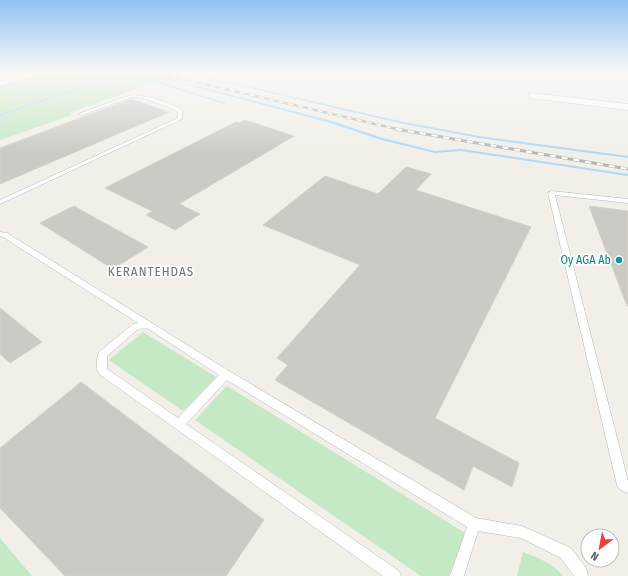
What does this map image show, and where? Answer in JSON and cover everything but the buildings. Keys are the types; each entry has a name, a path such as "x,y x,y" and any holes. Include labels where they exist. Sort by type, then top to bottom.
{"street":[{"path":"557,99 628,107"}],"lane":[{"path":"80,114 123,99"},
{"path":"0,202 180,119 180,111 174,107 148,99"},
{"path":"628,201 551,193 622,485 628,487"},
{"path":"0,234 5,235 226,374 474,524 522,532 566,552 581,573 581,576"},
{"path":"149,325 136,326 102,355 102,371 394,576"},
{"path":"178,425 226,374"},
{"path":"457,576 474,524"}],"green space":[{"path":"0,99 108,99 69,113 72,115 0,140"},
{"path":"143,332 216,377 183,411 109,360"},
{"path":"227,386 465,533 449,576 421,576 195,420"},
{"path":"0,538 32,576 0,576"},
{"path":"523,552 550,564 563,576 517,576"}],"waterway":[{"path":"0,115 47,99"},
{"path":"212,99 225,103"},
{"path":"243,99 331,122 382,139 435,152 461,150 628,175"},
{"path":"299,99 399,122 479,137 628,157"}],"railway":[{"path":"267,99 399,129"},
{"path":"399,129 628,169"}],"place":[{"name":"Oy AGA Ab","path":"619,260"}],"district":[{"name":"KERANTEHDAS","path":"151,271"}]}
